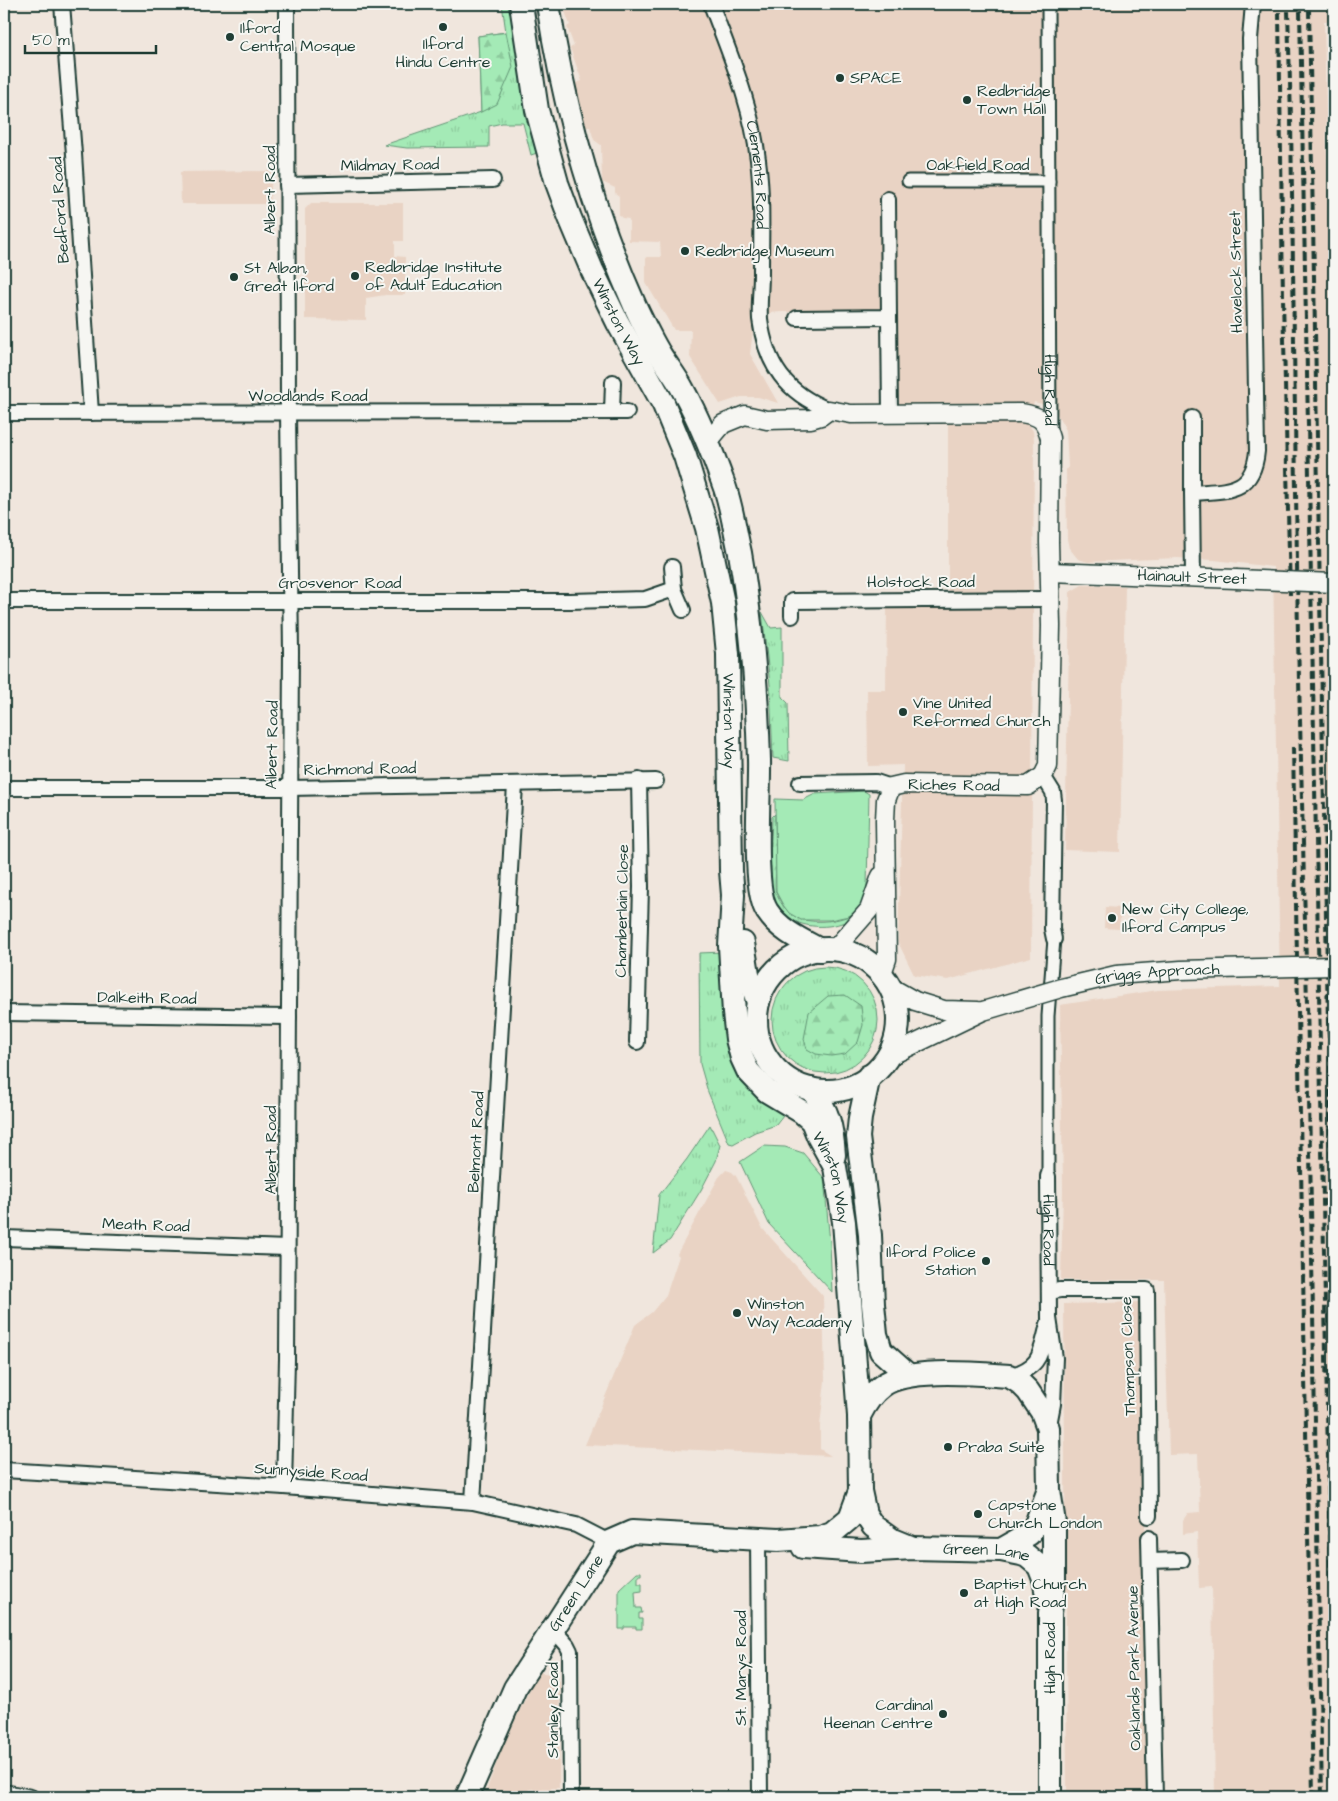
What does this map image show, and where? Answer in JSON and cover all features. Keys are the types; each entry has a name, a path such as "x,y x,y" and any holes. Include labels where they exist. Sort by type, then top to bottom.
{"main road":[{"name":"Winston Way","path":"521,4 537,110 560,192 596,279 618,323 664,405 685,456 707,528 723,603 728,654 731,871 733,895 730,946 737,1039 748,1071 767,1091 802,1112 812,1121 835,1167 844,1222 859,1426"},
{"name":"Winston Way","path":"548,4 559,72 574,134 599,217 636,307 659,353 684,390 726,491 734,523 748,597 753,639 759,760 758,886 765,909 777,923 794,936 827,950"},
{"path":"733,895 748,974 758,1002"},
{"path":"827,950 852,954 868,963 886,981 897,1007 898,1028 890,1056 880,1068 851,1086 831,1090 811,1089 794,1083 778,1072 766,1057 758,1040 756,1021 758,1002 765,986 775,972 788,961 803,953 827,950"},
{"name":"Winston Way","path":"869,1076 858,1137 870,1236 876,1334 882,1350 908,1376"},
{"path":"811,1089 821,1101 830,1120 835,1167"},
{"path":"859,1426 867,1400 883,1384 908,1376 930,1374 1009,1376 1020,1383 1028,1392 1042,1412 1048,1428"},
{"name":"Green Lane","path":"859,1426 860,1491 866,1514 873,1526 891,1539 913,1548"},
{"name":"High Road","path":"1048,1428 1049,1490 1054,1523 1054,1574 1050,1612 1050,1797"},
{"name":"High Road","path":"1001,1550 1029,1534 1036,1524 1049,1490"},
{"name":"Green Lane","path":"468,1797 515,1688 608,1542 632,1532 768,1540 820,1537 832,1533 850,1518 860,1491"},
{"name":"Green Lane","path":"768,1540 802,1547 861,1551 913,1548 1001,1550 1027,1556 1036,1563 1044,1579 1050,1612"}],"street":[{"name":"Bedford Road","path":"62,4 75,164 91,413"},
{"name":"Albert Road","path":"284,1487 288,1359 290,601 287,4"},
{"name":"Clements Road","path":"712,4 745,96 754,131 761,186 760,317 764,343 771,361 783,379 796,393 829,410 851,414 1021,413 1035,415 1043,420 1048,427 1050,438"},
{"name":"High Road","path":"1043,776 1048,766 1050,747 1051,599 1048,4"},
{"name":"Havelock Street","path":"1192,493 1230,490 1242,486 1251,476 1256,463 1250,39 1253,4"},
{"name":"Mildmay Road","path":"288,185 493,180"},
{"name":"Oakfield Road","path":"908,181 1049,181"},
{"path":"888,199 890,414"},
{"path":"797,318 889,317"},
{"path":"612,412 613,382"},
{"path":"707,443 723,424 745,415 767,420 811,419 821,416 829,410"},
{"name":"Woodlands Road","path":"4,413 627,412"},
{"path":"1192,418 1193,577"},
{"path":"672,567 674,589 683,610"},
{"name":"Hainault Street","path":"1050,572 1334,583"},
{"name":"Grosvenor Road","path":"4,601 570,601 645,599 674,589"},
{"name":"Holstock Road","path":"792,616 787,601 1051,599"},
{"path":"1043,776 1053,792 1054,800 1052,930 1054,940"},
{"name":"Riches Road","path":"800,784 876,782 891,787 904,784 1028,786 1043,776"},
{"name":"Chamberlain Close","path":"637,1042 641,887 639,780"},
{"name":"Richmond Road","path":"4,788 289,788 656,781"},
{"name":"Belmont Road","path":"473,1502 515,784"},
{"name":"Riches Road","path":"886,981 887,918 884,866 886,800 891,787"},
{"name":"Riches Road","path":"827,950 869,910 884,866"},
{"name":"High Road","path":"1048,1428 1053,1404 1055,1358 1049,1292 1048,1176 1048,1016 1054,940"},
{"name":"Griggs Approach","path":"890,1056 983,1011 1061,988 1116,975 1181,970 1334,966"},
{"name":"Griggs Approach","path":"886,981 915,1001 944,1010 983,1011"},
{"name":"Dalkeith Road","path":"4,1013 289,1017"},
{"name":"Meath Road","path":"4,1238 287,1248"},
{"name":"Thompson Close","path":"1049,1292 1147,1290 1149,1516"},
{"name":"High Road","path":"1009,1376 1023,1373 1039,1359 1050,1318"},
{"name":"Sunnyside Road","path":"4,1470 284,1487 473,1502 576,1525 608,1542"},
{"name":"Oaklands Park Avenue","path":"1149,1538 1155,1797"},
{"name":"St. Marys Road","path":"760,1797 768,1540"},
{"path":"1150,1561 1182,1560"},
{"name":"Stanley Road","path":"553,1629 570,1651 570,1797"},
{"path":"4,1792 31,1797"}],"shaded area":[{"path":"566,4 1334,4 1334,22 1324,21 1331,355 1331,560 1334,754 1334,1797 1215,1797 1212,1587 1199,1588 1197,1532 1183,1534 1183,1520 1188,1513 1200,1512 1198,1454 1169,1455 1164,1280 1061,1280 1063,1188 1060,1005 1158,990 1280,986 1273,567 1177,558 1088,562 1078,559 1069,548 1067,539 1066,470 1068,467 1066,430 1057,414 1042,404 1034,402 1029,425 1033,431 1034,440 1031,957 948,980 914,975 898,942 903,765 868,766 867,690 886,690 887,608 948,607 948,403 899,403 895,311 755,314 750,354 778,403 758,397 741,397 720,404 690,357 691,330 674,330 646,283 646,257 661,257 660,242 629,241 629,219 622,218 619,215 619,196 615,193 615,188 602,182 601,145 594,140 590,127 586,127 576,99 579,98 574,84 582,81 570,48 574,46 567,27 570,25 563,6"},
{"path":"272,171 270,204 181,204 180,172"},
{"name":"Redbridge Institute of Adult Education","path":"311,203 403,203 403,241 395,241 395,256 405,257 405,295 366,298 366,320 305,319 305,209"},
{"path":"1082,585 1125,586 1120,852 1065,850 1070,592"},
{"name":"New City College, Ilford Campus","path":"1105,907 1121,908 1119,929 1104,928"},
{"name":"Winston Way Academy","path":"726,1170 736,1176 762,1228 823,1296 825,1381 820,1426 820,1449 831,1456 585,1445 635,1325 652,1312 666,1295 679,1256 677,1254 719,1177"},
{"path":"1141,1302 1150,1797 1067,1797 1064,1304"},
{"path":"538,1672 550,1674 560,1681 559,1788 529,1789 526,1797 484,1797 502,1748"}],"green space":[{"path":"502,4 511,4 537,153 531,155 523,123 502,123 489,126 489,147 407,148 384,145 481,112 478,36 506,32"},
{"path":"506,32 513,67 497,104 481,112 478,36"},
{"path":"762,612 771,628 782,627 782,697 788,703 789,761 773,758 770,685"},
{"path":"864,791 869,794 867,886 864,901 858,910 849,916 830,920 801,920 789,913 776,892 775,799 803,800 815,794"},
{"path":"775,814 775,889 777,896 786,908 793,915 807,921 822,921 846,917 857,911 864,899 867,886 865,903 857,914 842,923 816,926 799,923 787,916 781,909 773,897 770,880 772,817"},
{"path":"723,952 761,1092 783,1116 776,1125 755,1132 733,1144 729,1143 708,1092 700,1064 699,953"},
{"path":"825,967 845,971 863,982 874,1000 878,1020 874,1040 863,1058 845,1069 825,1073 805,1069 787,1058 776,1040 772,1020 776,1000 787,982 805,971"},
{"path":"845,995 861,1006 863,1025 858,1042 845,1054 831,1056 816,1054 807,1049 804,1039 809,1012 828,996"},
{"path":"710,1125 720,1145 716,1161 701,1190 670,1240 653,1253 659,1195"},
{"path":"764,1146 785,1147 803,1153 824,1178 832,1292 769,1224 740,1162"},
{"path":"637,1572 641,1572 641,1575 638,1575 638,1583 642,1583 642,1591 635,1592 636,1608 641,1608 642,1613 639,1613 639,1619 642,1619 642,1629 624,1627 624,1629 619,1629 619,1589"}],"railway":[{"path":"1309,10 1334,1338"},
{"path":"1288,11 1298,639 1308,1045 1322,1797"},
{"path":"1300,11 1334,1769"},
{"path":"1279,12 1290,595"},
{"path":"1293,747 1313,1797"}],"place":[{"name":"Ilford Hindu Centre","path":"443,27"},
{"name":"Ilford Central Mosque","path":"230,37"},
{"name":"SPACE","path":"840,78"},
{"name":"Redbridge Town Hall","path":"967,100"},
{"name":"Redbridge Museum","path":"685,251"},
{"name":"Redbridge Institute of Adult Education","path":"355,276"},
{"name":"St Alban, Great Ilford","path":"234,277"},
{"name":"Vine United Reformed Church","path":"903,712"},
{"name":"New City College, Ilford Campus","path":"1112,918"},
{"name":"Ilford Police Station","path":"986,1261"},
{"name":"Winston Way Academy","path":"737,1313"},
{"name":"Praba Suite","path":"948,1447"},
{"name":"Capstone Church London","path":"978,1514"},
{"name":"Baptist Church at High Road","path":"964,1593"},
{"name":"Cardinal Heenan Centre","path":"943,1714"}]}
